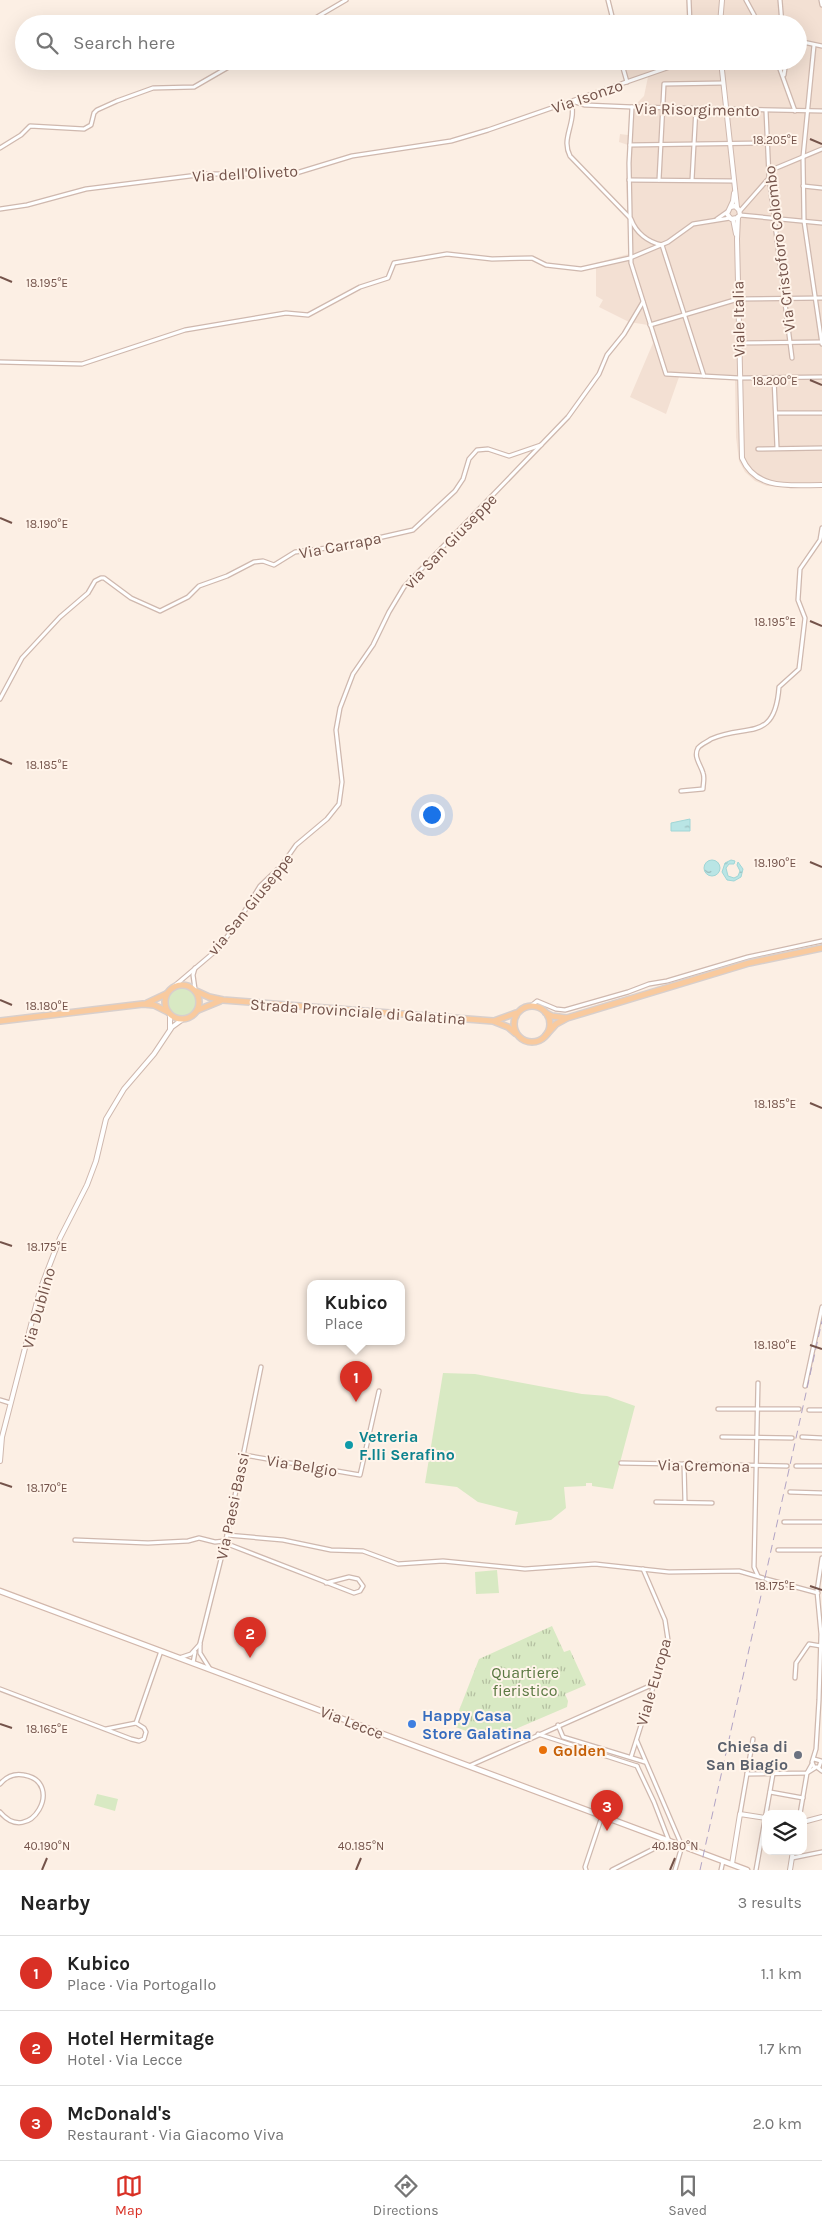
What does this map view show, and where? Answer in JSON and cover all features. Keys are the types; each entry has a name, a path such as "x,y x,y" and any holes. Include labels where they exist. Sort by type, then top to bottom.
{"main road":[{"name":"Strada Provinciale di Galatina","path":"172,988 181,984 209,998 223,1000 493,1021 508,1027 519,1038 530,1043 537,1042 556,1024 567,1018 749,960 822,948"},
{"path":"169,1013 165,1003 167,994 172,988"},
{"path":"196,990 200,1000 198,1010"},
{"path":"143,1004 167,994"},
{"name":"Strada Provinciale di Galatina","path":"183,1020 194,1015 198,1010 207,1005 223,1000"},
{"path":"0,1022 143,1004 154,1005 183,1020"},
{"name":"Strada Provinciale di Galatina","path":"493,1021 506,1018 531,1006"},
{"path":"531,1006 540,1008 552,1016 567,1018"},
{"path":"545,1012 550,1023 546,1035"},
{"path":"515,1033 513,1024 518,1013"},
{"name":"Via Lecce","path":"0,1591 747,1870"}],"street":[{"path":"321,15 346,0"},
{"path":"608,0 612,15"},
{"path":"689,0 690,15"},
{"path":"721,15 722,0"},
{"path":"746,0 754,15"},
{"path":"780,0 781,15"},
{"path":"821,0 822,5"},
{"path":"807,44 822,46"},
{"path":"739,343 822,342 804,221 803,186 803,157 814,45"},
{"path":"0,148 21,135 27,127 84,130 91,125 94,113 97,110 117,101 152,88 194,87 223,70"},
{"path":"623,70 626,82"},
{"name":"Via Isonzo","path":"488,130 660,70"},
{"name":"Viale Italia","path":"722,70 739,213 736,239 739,378 741,445 746,466 752,474 768,483 822,485"},
{"path":"782,70 795,111"},
{"path":"784,75 785,70"},
{"path":"659,180 664,84 723,83"},
{"path":"572,101 573,116 566,139 566,150 631,219 634,228 652,243 662,245"},
{"name":"Via Risorgimento","path":"572,101 585,105 632,107 822,111"},
{"path":"632,107 629,180 630,258 666,374 739,378 822,378"},
{"path":"692,180 696,108"},
{"name":"Via Cristoforo Colombo","path":"766,110 769,177 792,358"},
{"name":"Via dell'Oliveto","path":"0,209 37,203 86,189 206,174 293,174 352,156 451,141 488,130"},
{"path":"630,145 768,143"},
{"path":"769,171 822,149"},
{"path":"0,362 75,366 92,362 174,333 208,325 286,313 308,315 360,287 388,278 394,263 424,257 447,254 492,259 532,258 546,265 571,269 581,269 630,258 662,245 693,224 731,219 739,213 769,177"},
{"path":"629,180 734,182"},
{"name":"Viale Italia","path":"731,207 734,182"},
{"path":"803,186 822,188"},
{"path":"712,221 727,212 731,207 739,213 775,219 822,223"},
{"name":"Viale Italia","path":"727,212 731,219 736,239"},
{"path":"662,245 704,376"},
{"path":"650,324 738,299 822,298"},
{"name":"via San Giuseppe","path":"172,988 219,948 268,876 282,865 296,845 327,819 340,804 342,782 336,730 340,708 352,674 373,645 404,587 568,418 595,381 607,355 624,334 643,302"},
{"path":"774,378 777,448"},
{"path":"776,413 822,413"},
{"name":"Via Carrapa","path":"0,699 22,658 60,617 88,593 95,581 101,578 104,578 131,598 160,611 188,597 199,586 226,576 254,562 263,561 274,565 295,552 343,546 413,530 455,491 463,479 469,459 477,450 488,448 509,456 542,445"},
{"path":"758,449 822,448"},
{"path":"681,791 703,789 703,772 697,760 697,749 716,737 760,727 766,723 777,707 779,687 799,669 805,618 798,600 798,574 820,540 822,528"},
{"path":"531,1006 537,1001 556,1009 565,1010 628,992 644,985 667,981 822,941"},
{"name":"via San Giuseppe","path":"196,968 193,975 196,990"},
{"path":"168,1033 171,1022 169,1013"},
{"name":"Via Dublino","path":"0,1461 2,1437 40,1290 60,1238 87,1185 96,1161 106,1119 124,1089 172,1027 183,1020"},
{"path":"805,1386 822,1307"},
{"name":"Via Paesi Bassi","path":"200,1653 200,1643 227,1535 261,1367"},
{"path":"758,1383 754,1567 758,1576"},
{"name":"Via Belgio","path":"244,1455 360,1475 379,1390"},
{"path":"0,1400 10,1404"},
{"path":"718,1409 799,1410"},
{"path":"809,1410 822,1410"},
{"path":"722,1437 792,1438"},
{"path":"802,1437 822,1438"},
{"name":"Via Cremona","path":"621,1463 787,1466"},
{"path":"684,1464 684,1502"},
{"path":"796,1466 822,1466"},
{"path":"790,1492 822,1493"},
{"path":"656,1502 712,1503"},
{"path":"784,1522 822,1522"},
{"path":"227,1535 257,1536 331,1550 363,1551 398,1564 438,1561 525,1569 602,1564 669,1572 734,1570 817,1592 822,1589"},
{"path":"75,1540 148,1543 188,1541 199,1538 215,1542 225,1542 326,1583 354,1593 360,1592 364,1586 358,1579 349,1577 326,1583"},
{"path":"778,1550 822,1550"},
{"path":"801,1810 807,1773 814,1759 816,1749 820,1646 820,1615 817,1592 822,1558"},
{"path":"746,1572 754,1567"},
{"name":"Viale Europa","path":"631,1758 668,1640 665,1620 643,1569"},
{"name":"Via Paesi Bassi","path":"193,1663 200,1643"},
{"path":"795,1678 796,1663 809,1644 820,1646"},
{"path":"179,1658 196,1650"},
{"path":"136,1723 161,1651"},
{"path":"193,1663 200,1653 210,1669"},
{"path":"469,1766 537,1734 654,1684"},
{"path":"0,1689 106,1729 139,1741 144,1739 146,1732 144,1728 136,1723 106,1729"},
{"path":"558,1725 564,1737 645,1762"},
{"path":"817,1726 822,1726"},
{"path":"537,1734 637,1766 645,1762"},
{"path":"562,1742 564,1737"},
{"path":"732,1864 754,1739"},
{"name":"Viale Europa","path":"636,1740 682,1846"},
{"path":"747,1774 807,1773 822,1765 816,1749"},
{"path":"814,1759 820,1759"},
{"path":"812,1764 822,1771"},
{"path":"612,1870 669,1841 666,1829 637,1766"},
{"path":"767,1810 773,1774"},
{"path":"0,1784 13,1775 28,1776 40,1785 44,1799 38,1814 24,1822 7,1819 0,1812"},
{"path":"770,1792 803,1798"},
{"path":"740,1814 762,1818"},
{"path":"586,1870 585,1867 602,1816"},
{"path":"807,1821 822,1817"},
{"path":"666,1829 673,1826"},
{"path":"756,1870 762,1835"},
{"path":"675,1870 682,1846"},
{"path":"792,1858 822,1852"},
{"path":"790,1870 792,1855"},
{"path":"721,1870 723,1861"}],"shaded area":[{"path":"686,0 822,0 822,488 767,486 755,481 745,472 739,461 736,437 735,380 679,377 666,414 630,397 653,343 648,325 629,322 599,307 603,300 596,296 596,263 629,254 626,184 628,145 619,142 620,134 628,135 630,104 635,105 644,96 648,77 625,84 622,70 807,70 807,15 687,15"}],"green space":[{"path":"182,987 193,991 197,1002 193,1013 182,1017 171,1013 167,1002 171,991"},
{"path":"443,1373 475,1374 582,1394 607,1396 635,1406 613,1489 592,1486 592,1483 586,1483 586,1486 564,1487 566,1508 551,1520 515,1525 518,1512 478,1502 457,1487 425,1483"},
{"path":"497,1570 499,1593 476,1594 475,1572"},
{"name":"Quartiere fieristico","path":"552,1626 564,1652 570,1650 586,1685 565,1694 568,1701 567,1707 490,1740 453,1726 479,1659"},
{"path":"97,1794 118,1799 115,1811 94,1805"}],"water":[{"path":"690,819 690,831 671,831 671,823"},
{"path":"712,860 718,862 720,868 718,874 712,876 706,874 704,868 706,862"},
{"path":"731,860 735,861 734,864 729,864 726,868 728,876 734,878 738,876 740,871 737,865 738,862 743,869 741,877 734,881 727,880 722,872 725,863"}],"railway":[{"path":"700,1870 822,1321"}],"place":[{"name":"Kubico","path":"356,1402"},
{"name":"Vetreria F.lli Serafino","path":"349,1445"},
{"name":"Hotel Hermitage","path":"250,1658"},
{"name":"Happy Casa Store Galatina","path":"412,1724"},
{"name":"Golden","path":"543,1750"},
{"name":"Chiesa di San Biagio","path":"798,1755"},
{"name":"McDonald's","path":"607,1831"}]}
